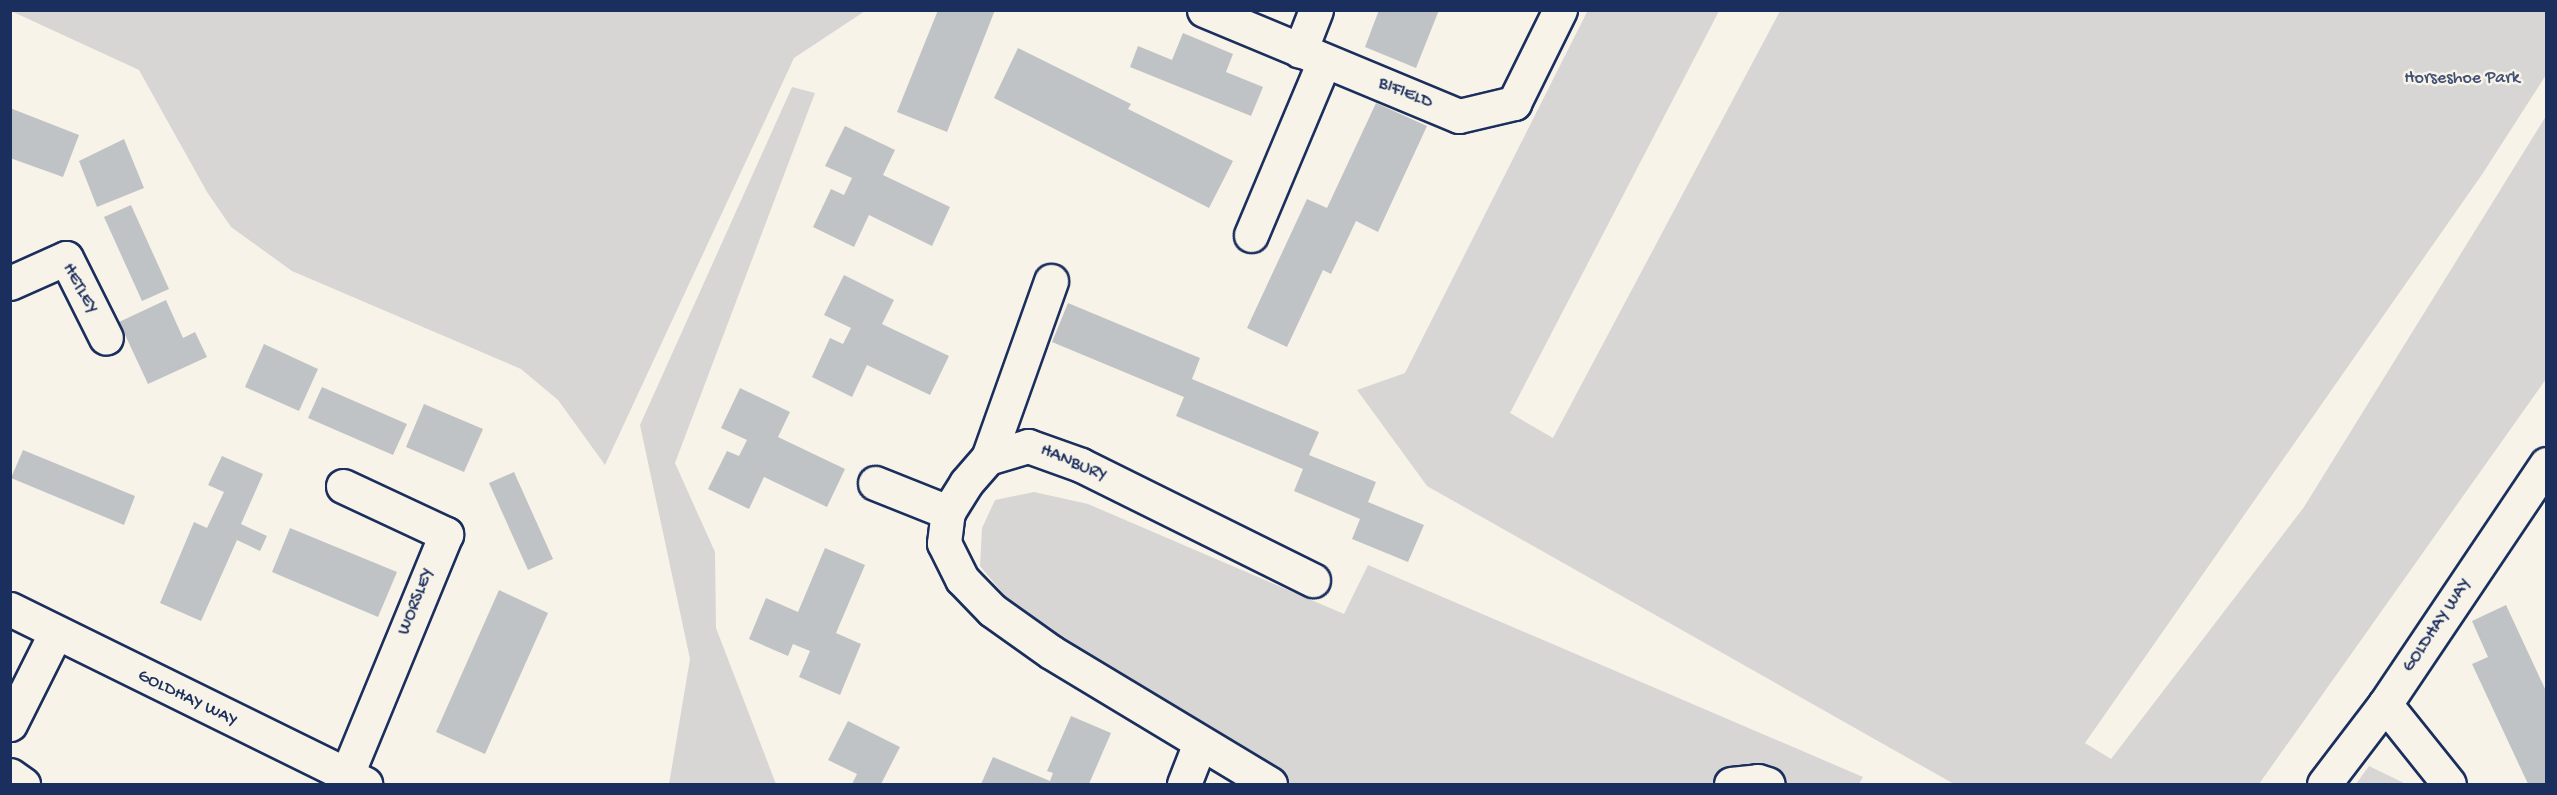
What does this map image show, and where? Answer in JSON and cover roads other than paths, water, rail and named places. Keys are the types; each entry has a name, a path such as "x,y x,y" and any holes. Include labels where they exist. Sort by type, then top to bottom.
{"street":[{"name":"BIFIELD","path":"1204,10 1459,116 1514,103 1560,10"},
{"path":"1251,236 1312,56 1316,10"},
{"name":"HETLEY","path":"10,283 66,258 106,338"},
{"path":"1051,281 988,458 966,483 948,512 945,543 962,579 992,610 1051,652 1270,784"},
{"name":"HANBURY","path":"988,458 1028,446 1081,465 1313,580"},
{"name":"GOLDHAY WAY","path":"2324,784 2385,704 2547,464"},
{"path":"874,483 948,512"},
{"name":"WORSLEY","path":"343,486 446,534 355,781"},
{"name":"GOLDHAY WAY","path":"10,609 54,634 355,781"},
{"path":"10,724 54,634"},
{"path":"2385,704 2449,784"},
{"path":"1184,784 1200,743"},
{"path":"10,775 23,784"},
{"path":"1731,784 1758,781 1768,784"}],"park label":[{"name":"Horseshoe Park","path":"2462,79"}]}
